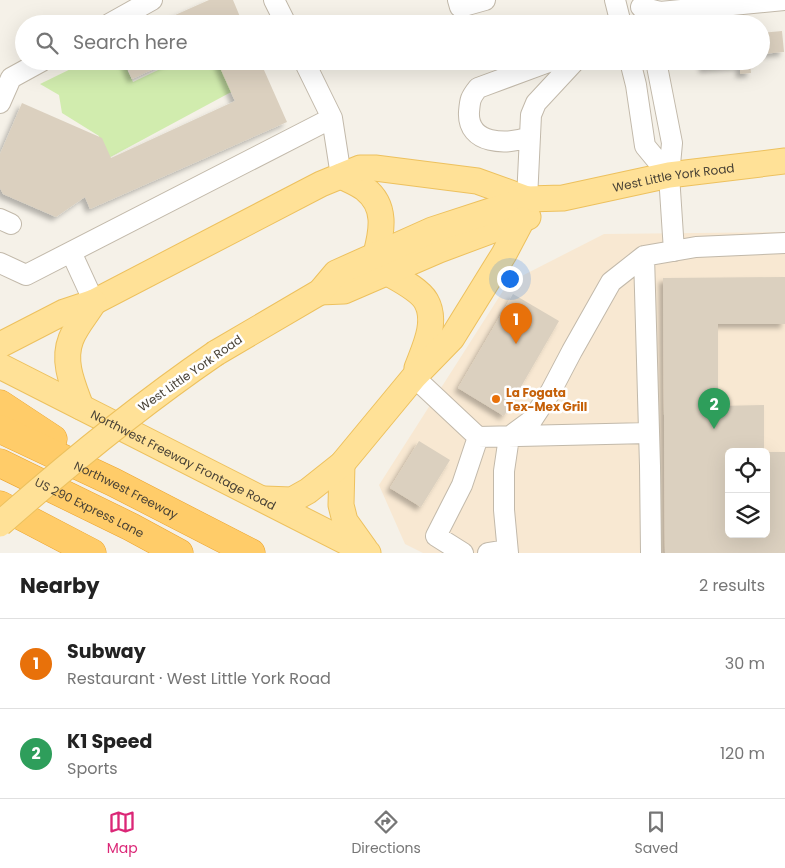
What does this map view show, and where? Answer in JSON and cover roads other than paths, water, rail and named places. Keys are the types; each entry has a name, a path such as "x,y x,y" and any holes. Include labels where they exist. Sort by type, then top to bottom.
{"highway":[{"path":"0,404 113,482"},
{"name":"Northwest Freeway","path":"0,429 113,482 252,553"},
{"name":"US 290 Express Lane","path":"0,463 131,527 179,553"},
{"path":"0,506 92,553"}],"main road":[{"name":"West Little York Road","path":"0,524 125,418 216,352 320,292 336,273 381,263 432,230 525,209 563,198 670,176 785,161"},
{"path":"0,345 64,312 94,302 321,184 360,168 375,168 477,181 525,209 504,254 452,338 414,377 342,464 308,492 292,500 260,499"},
{"path":"341,176 365,189 375,200 381,215 381,263 426,301 431,316 430,333 414,377"},
{"path":"81,407 69,373 68,356 71,339 94,302"},
{"name":"Northwest Freeway Frontage Road","path":"0,366 368,553"},
{"path":"342,464 340,505 345,521 368,553"}],"street":[{"path":"126,15 152,0"},
{"path":"274,0 282,15"},
{"path":"458,0 460,7 485,0"},
{"path":"615,0 619,15"},
{"path":"641,10 660,12 785,0"},
{"path":"0,103 11,78 26,70"},
{"path":"308,70 332,118 341,176"},
{"path":"530,137 518,141 488,140 474,132 468,121 470,98 478,88 543,70"},
{"path":"525,209 531,115 552,70"},
{"path":"632,70 645,146 670,176"},
{"path":"658,70 672,143 670,176 674,251"},
{"path":"0,263 26,275 332,118"},
{"path":"501,552 504,470 509,437 532,420 551,391 611,282 644,256 696,247 785,243"},
{"path":"71,252 94,302"},
{"path":"644,256 651,553"},
{"path":"414,377 478,437 649,433"},
{"path":"463,553 436,536 462,485 478,437"}],"place":[{"name":"Subway","path":"516,344"},
{"name":"La Fogata Tex-Mex Grill","path":"496,399"},
{"name":"K1 Speed","path":"714,429"}]}
